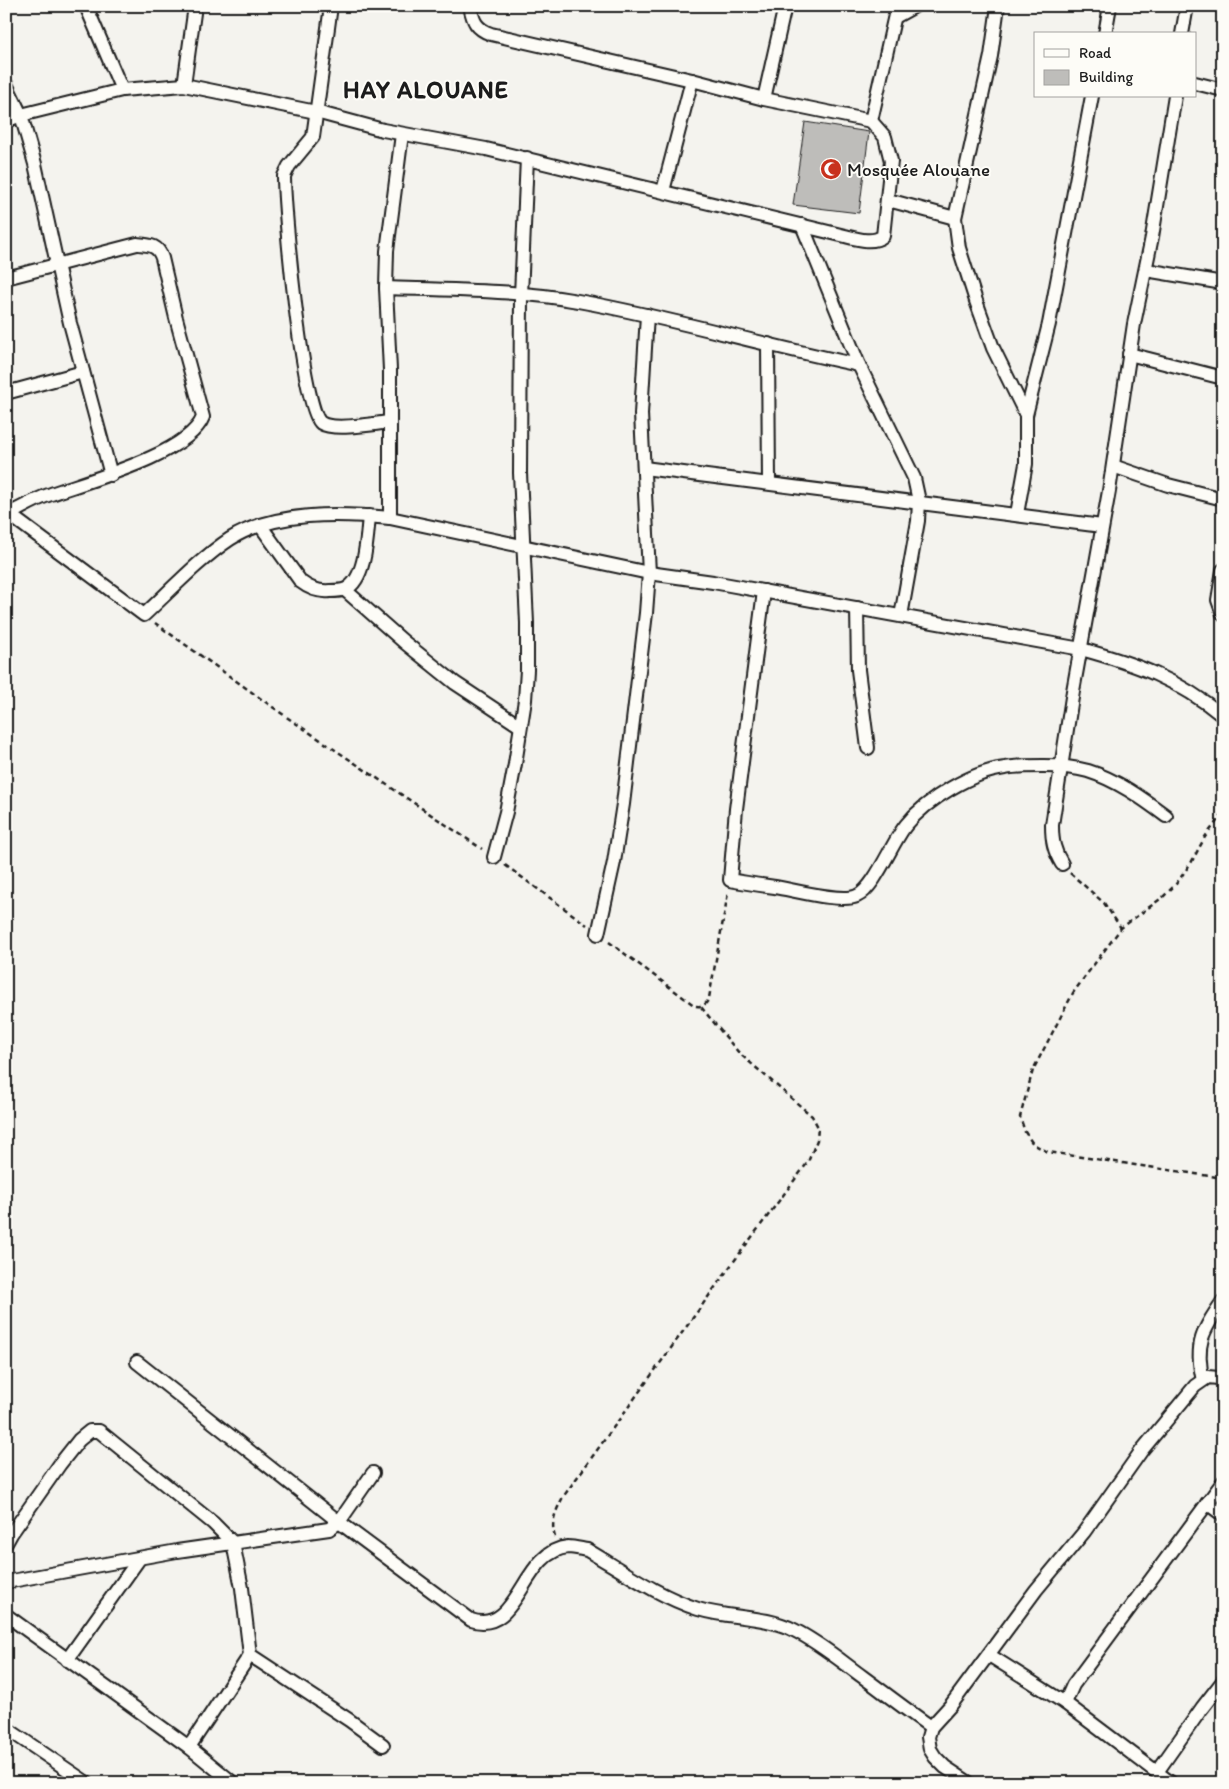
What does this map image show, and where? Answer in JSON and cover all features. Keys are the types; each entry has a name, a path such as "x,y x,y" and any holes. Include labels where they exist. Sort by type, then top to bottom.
{"street":[{"path":"86,6 122,90"},
{"path":"184,85 195,6"},
{"path":"331,6 313,136 296,156 284,176 289,250 299,331 312,405 319,421 326,425 342,426 389,422"},
{"path":"6,121 21,115 122,90 184,85 316,112 383,130 527,158 860,240 879,239 883,236 891,161 885,137 871,121 764,99 692,80 491,34 477,27 472,18 470,6"},
{"path":"764,99 785,6"},
{"path":"871,121 896,12 915,6"},
{"path":"998,6 991,56 955,218 959,248 982,320 993,348 1026,416"},
{"path":"1105,32 1110,6"},
{"path":"1182,32 1187,6"},
{"path":"663,191 692,80"},
{"path":"1196,83 1223,90"},
{"path":"6,84 21,115 35,164 70,323 110,475"},
{"path":"1018,514 1026,464 1026,416 1049,324 1092,98"},
{"path":"1062,864 1055,853 1052,842 1052,826 1129,354 1146,270 1175,98"},
{"path":"390,518 390,370 386,288 388,241 402,134"},
{"path":"494,857 506,812 525,700 527,670 527,623 520,473 520,295 527,158"},
{"path":"888,200 955,218"},
{"path":"802,225 859,364 914,478 919,501 914,546 901,616"},
{"path":"6,278 137,244 153,245 160,251 203,417 196,430 188,437 147,459 110,475 49,494 8,513 144,615 214,552 230,540 260,525 307,516 336,514 369,516 390,518 649,573 857,608 1081,649 1117,659 1160,675 1207,703 1223,716"},
{"path":"1146,270 1223,283"},
{"path":"386,288 520,295 578,301 859,364"},
{"path":"598,934 614,862 623,804 642,652 649,573 641,414 647,315"},
{"path":"768,344 768,483"},
{"path":"1129,354 1223,378"},
{"path":"6,393 83,372"},
{"path":"1112,466 1168,485 1223,499"},
{"path":"644,468 867,497 919,501 1102,526"},
{"path":"260,525 300,582 308,588 317,591 344,590 354,582 362,565 369,516"},
{"path":"1223,570 1218,600 1223,614"},
{"path":"344,590 455,683 520,726"},
{"path":"764,592 736,809 730,880 832,897 854,897 868,888 904,826 917,812 938,796 984,773 1004,768 1062,766 1088,771 1113,781 1136,794 1166,816"},
{"path":"857,608 858,670 868,748"},
{"path":"1202,1380 1198,1363 1200,1342 1208,1322 1223,1301"},
{"path":"137,1362 339,1522 471,1620 486,1623 500,1617 508,1610 537,1565 550,1553 570,1547 587,1550 652,1589 698,1608 721,1614 759,1618 794,1630 828,1650 931,1727"},
{"path":"969,1783 945,1767 930,1750 928,1737 931,1727 951,1705 1036,1590 1084,1532 1142,1450 1194,1386 1208,1377 1214,1377 1223,1381"},
{"path":"6,1543 64,1459 83,1436 94,1430 106,1436 213,1523 233,1543 242,1588 250,1655 189,1747"},
{"path":"6,1582 233,1543 330,1529 339,1522 373,1473"},
{"path":"1065,1703 1073,1685 1223,1482"},
{"path":"1207,1502 1223,1515"},
{"path":"66,1660 139,1559"},
{"path":"6,1615 189,1747 233,1783"},
{"path":"250,1655 349,1720 383,1745"},
{"path":"989,1655 1065,1703 1171,1783"},
{"path":"1157,1772 1223,1682"},
{"path":"6,1728 87,1783"}],"path":[{"path":"144,615 288,718 494,857 695,1006 701,1007 706,1005 709,998 730,880"},
{"path":"1223,813 1205,837 1191,863 1176,884 1163,897 1121,928 1073,992 1033,1070 1020,1117 1025,1132 1033,1144 1048,1152 1223,1178"},
{"path":"1062,864 1070,874 1104,903 1121,928"},
{"path":"559,1549 554,1534 554,1515 563,1497 808,1162 817,1140 818,1127 812,1116 740,1053 701,1007"}],"building":[{"name":"Mosquée Alouane","path":"805,122 869,132 859,213 793,205"}],"place":[{"name":"Mosquée Alouane","path":"831,169"}],"district":[{"name":"HAY ALOUANE","path":"426,89"}]}
